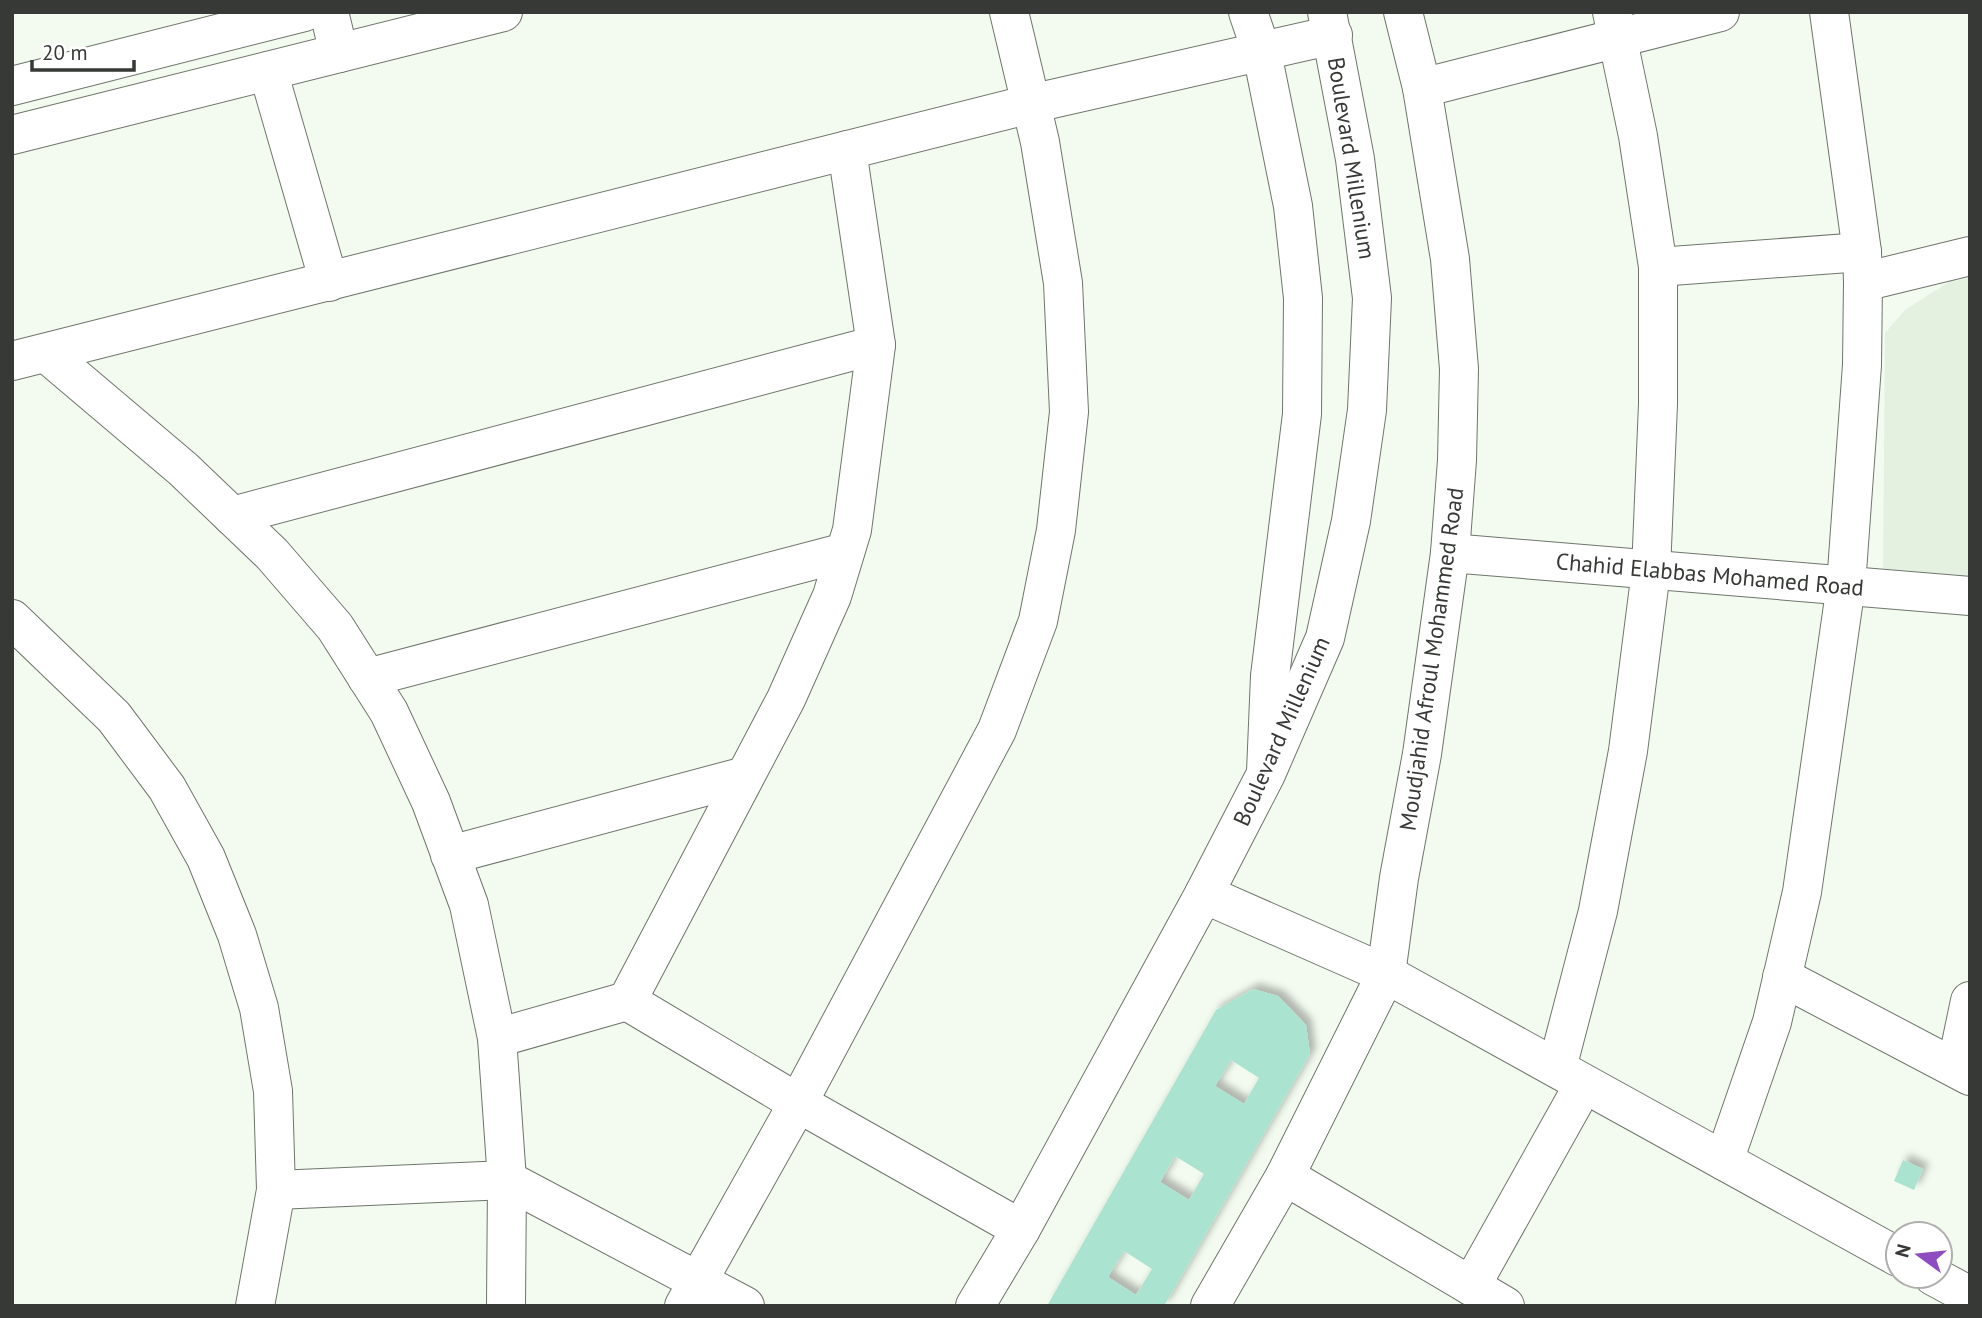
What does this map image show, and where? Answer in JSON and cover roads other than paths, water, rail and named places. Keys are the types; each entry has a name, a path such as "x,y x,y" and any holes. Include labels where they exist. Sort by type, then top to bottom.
{"street":[{"path":"12,86 304,12"},
{"path":"329,12 339,53"},
{"path":"12,135 503,12"},
{"path":"691,1293 798,1103 997,730 1038,621 1056,530 1069,412 1063,283 1040,142 1009,12"},
{"path":"1248,12 1262,53 1293,205 1303,298 1303,414 1270,676 1266,774"},
{"name":"Moudjahid Afroul Mohammed Road","path":"1210,1306 1285,1176 1386,974 1399,878 1422,754 1450,553 1457,460 1459,369 1450,259 1422,88 1403,12"},
{"path":"1422,88 1615,26 1720,12"},
{"path":"1724,1161 1772,1022 1802,892 1846,585 1862,365 1862,267 1829,12"},
{"path":"29,357 1030,104 1262,53 1330,24"},
{"name":"Boulevard Millenium","path":"975,1306 1021,1228 1204,894 1266,774 1325,638 1351,521 1367,410 1372,298 1356,159 1330,24"},
{"path":"1471,1286 1571,1076 1628,751 1651,571 1658,404 1658,267 1638,136 1615,26"},
{"path":"268,71 329,282"},
{"path":"498,1038 627,1001 786,699 832,596 852,530 876,345 848,150"},
{"path":"1658,267 1862,267 1970,256"},
{"path":"232,516 876,345"},
{"path":"29,357 183,469 272,554 335,627 389,712 421,780 469,905 498,1038 507,1180 506,1306"},
{"path":"367,678 845,552"},
{"name":"Chahid Elabbas Mohamed Road","path":"1450,553 1970,596"},
{"path":"12,619 114,718 167,788 206,858 237,936 259,1008 273,1091 275,1190 256,1306"},
{"path":"450,855 745,776"},
{"path":"1204,894 1386,974 1884,1249"},
{"path":"1782,977 1963,1072 1970,1001"},
{"path":"627,1001 798,1103 1021,1228"},
{"path":"1285,1176 1505,1306"},
{"path":"275,1190 507,1180 691,1293 745,1306"},
{"path":"1954,1287 1970,1296"}]}
